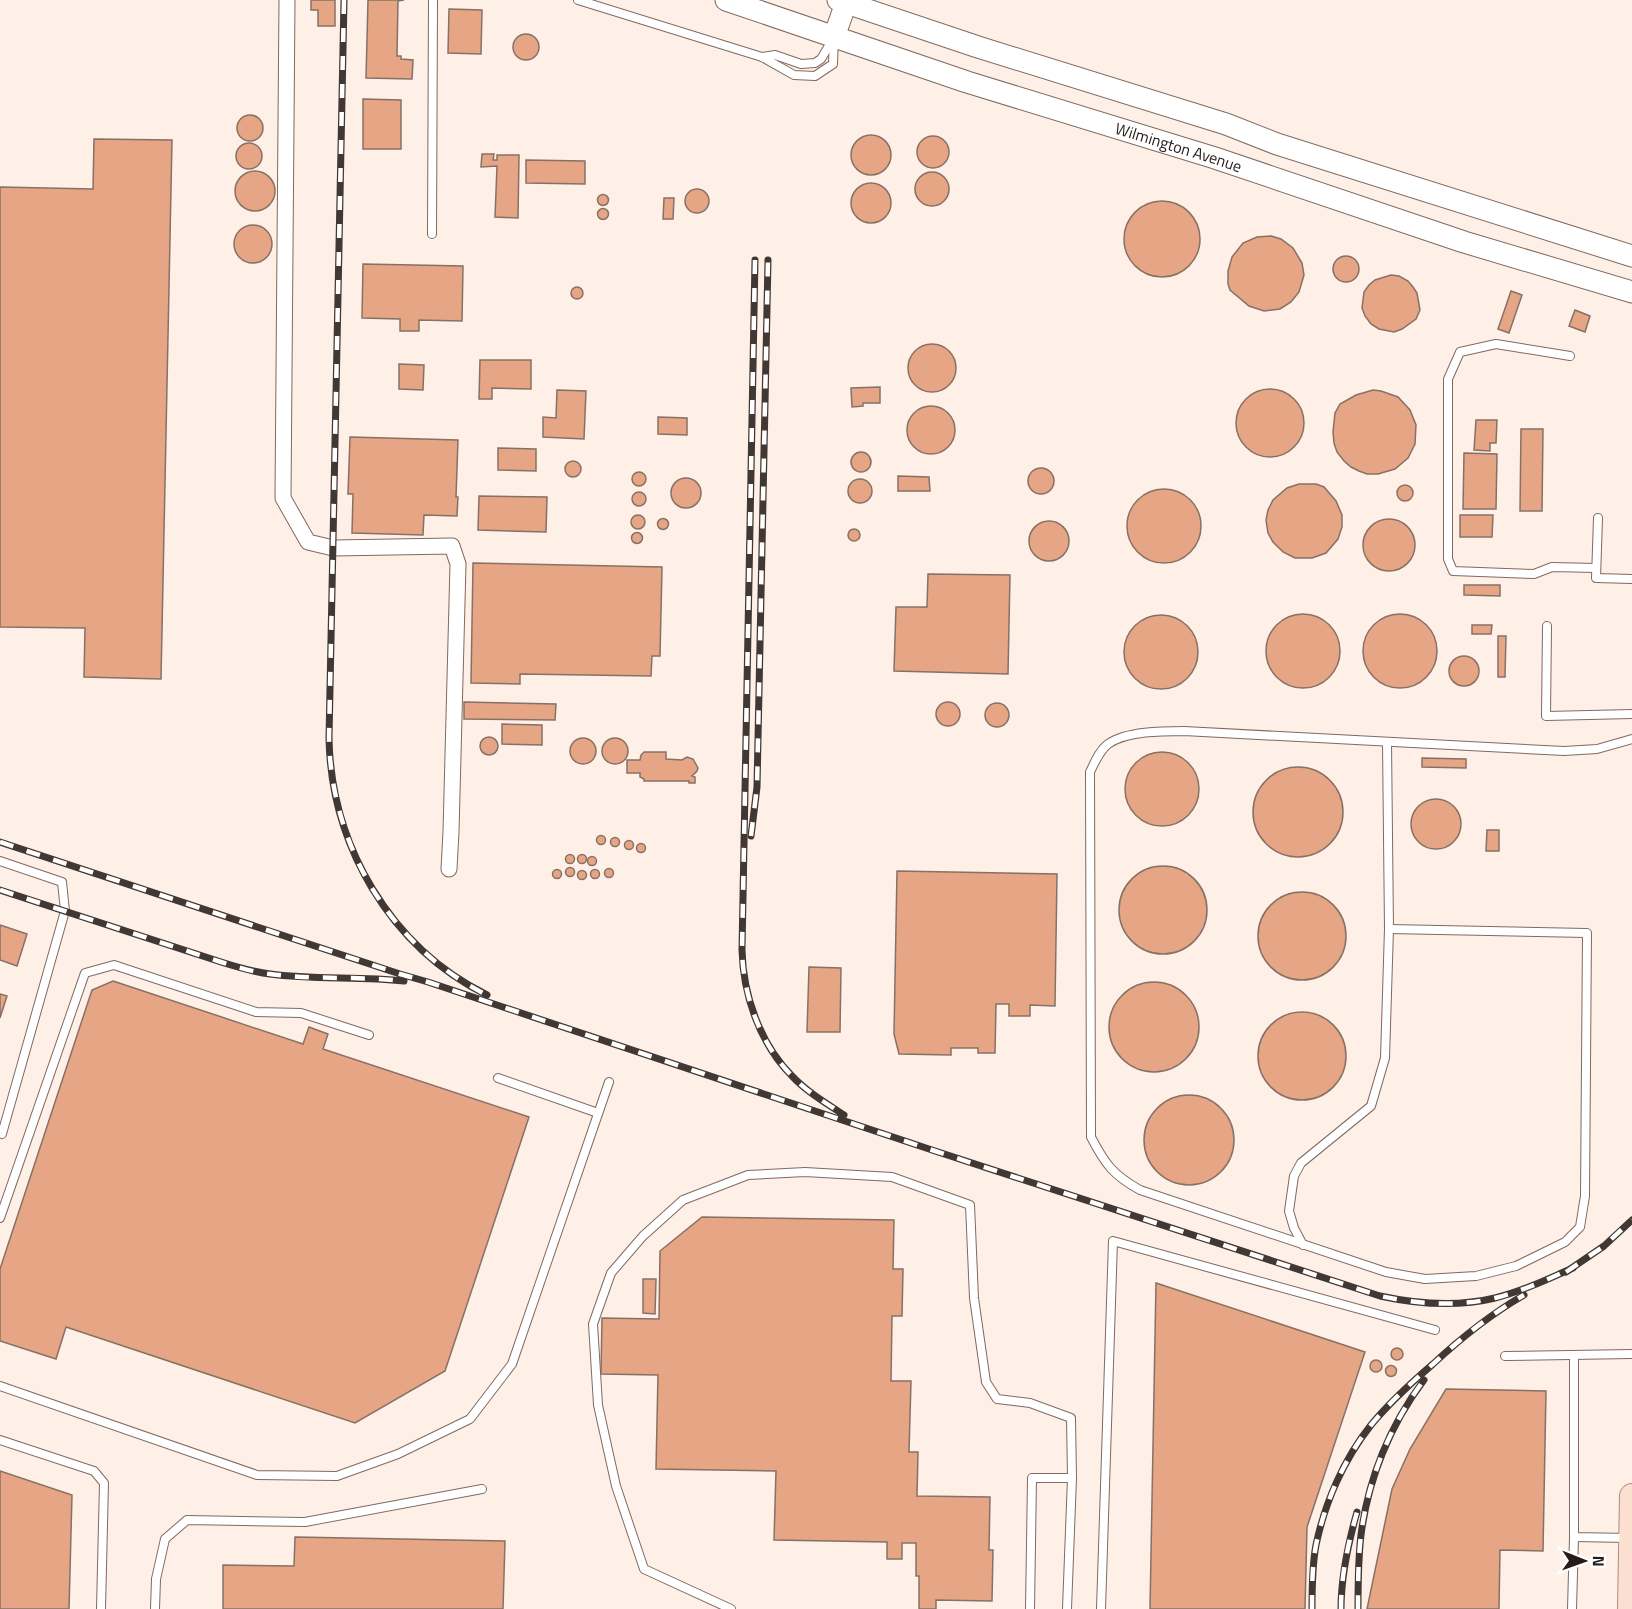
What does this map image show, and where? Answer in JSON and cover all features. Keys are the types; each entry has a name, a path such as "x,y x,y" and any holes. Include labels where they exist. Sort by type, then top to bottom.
{"main road":[{"name":"Wilmington Avenue","path":"726,0 967,82 1215,158 1464,242 1632,292"},
{"name":"Wilmington Avenue","path":"844,1 978,47 1226,124 1287,147 1632,256"},
{"path":"834,37 844,1"},
{"path":"1630,1609 1632,1496"}],"street":[{"path":"287,0 283,498 308,542 333,548 452,546 458,564 449,869"}],"lane":[{"path":"432,0 432,234"},
{"path":"578,0 762,57 794,75 815,76 833,64 834,37"},
{"path":"762,57 775,54 801,64 815,63 821,59 834,37"},
{"path":"1570,356 1496,344 1460,352 1448,379 1448,559 1453,571 1534,574 1552,567 1596,568"},
{"path":"1598,518 1596,578 1632,579"},
{"path":"1546,626 1546,716 1632,714"},
{"path":"1389,929 1587,933 1585,1196 1580,1227 1565,1242 1516,1266 1476,1276 1425,1279 1386,1272 1140,1190 1124,1181 1105,1162 1091,1137 1090,772 1097,756 1109,743 1150,732 1184,731 1564,751 1597,749 1632,739"},
{"path":"1303,1245 1294,1228 1289,1211 1294,1176 1301,1163 1371,1106 1385,1058 1389,929 1387,742"},
{"path":"0,861 62,882 64,911 1,1136"},
{"path":"0,1218 85,973 114,965 256,1012 301,1012 369,1035"},
{"path":"498,1078 598,1113"},
{"path":"0,1386 256,1475 337,1476 398,1454 470,1419 512,1364 609,1082"},
{"path":"731,1609 644,1569 616,1486 597,1405 593,1324 611,1273 643,1236 683,1200 748,1175 806,1172 891,1177 970,1205 974,1298 986,1382 998,1399 1030,1403 1071,1418 1072,1478 1066,1609"},
{"path":"1101,1609 1113,1241 1435,1330"},
{"path":"1572,1609 1574,1354"},
{"path":"1505,1356 1632,1354"},
{"path":"0,1440 94,1471 104,1483 101,1609"},
{"path":"1030,1609 1032,1478 1072,1478"},
{"path":"155,1609 156,1579 165,1539 187,1520 304,1522 482,1489"},
{"path":"1574,1537 1631,1538"}],"building":[{"path":"311,0 335,0 335,26 318,26 318,10 311,10"},
{"path":"368,0 404,0 398,1 397,56 401,56 401,59 413,60 412,79 366,78"},
{"path":"449,9 482,10 481,54 448,53"},
{"path":"526,34 535,38 539,47 535,56 526,60 517,56 513,47 517,38"},
{"path":"363,99 401,100 401,149 363,149"},
{"path":"250,115 259,119 263,128 259,137 250,141 241,137 237,128 241,119"},
{"path":"871,135 885,141 891,155 885,169 871,175 857,169 851,155 857,141"},
{"path":"933,136 945,140 949,152 945,164 933,168 921,164 917,152 921,140"},
{"path":"94,139 172,140 161,679 84,677 85,628 0,627 0,187 93,189"},
{"path":"249,143 258,147 262,156 258,165 249,169 240,165 236,156 240,147"},
{"path":"482,154 494,154 493,160 497,160 497,155 519,155 518,218 495,217 497,166 481,167"},
{"path":"526,160 585,161 585,184 526,183"},
{"path":"255,171 263,172 269,177 274,183 274,199 269,205 263,210 255,211 247,210 241,205 236,199 235,191 236,183 241,177 247,172"},
{"path":"932,172 944,177 949,189 944,201 932,206 920,201 915,189 920,177"},
{"path":"871,183 885,189 891,203 885,217 871,223 857,217 851,203 857,189"},
{"path":"697,189 706,192 709,201 706,210 697,213 688,210 685,201 688,192"},
{"path":"603,194 609,200 603,206 597,200"},
{"path":"664,198 674,198 673,219 663,219"},
{"path":"1162,201 1176,204 1189,212 1197,225 1200,239 1197,253 1189,266 1176,274 1162,277 1148,274 1135,266 1127,253 1124,239 1127,225 1135,212 1148,204"},
{"path":"603,208 609,214 603,220 597,214"},
{"path":"253,225 267,230 272,244 267,258 253,263 239,258 234,244 239,230"},
{"path":"1271,236 1281,239 1293,248 1302,263 1304,275 1299,292 1291,302 1280,309 1264,311 1249,306 1230,290 1228,271 1232,257 1243,243 1257,237"},
{"path":"1346,256 1355,260 1359,269 1355,278 1346,282 1337,278 1333,269 1337,260"},
{"path":"363,264 463,266 462,321 419,320 419,331 400,331 400,319 362,318"},
{"path":"1391,275 1399,276 1413,287 1417,293 1420,310 1416,319 1394,332 1379,329 1371,324 1362,308 1364,292 1369,285 1375,280"},
{"path":"579,287 582,288 582,298 575,299 572,298 571,291 572,288"},
{"path":"1511,291 1522,295 1509,333 1498,329"},
{"path":"1575,310 1590,316 1585,332 1569,326"},
{"path":"927,344 937,344 949,351 956,363 956,373 949,385 937,392 927,392 912,381 908,373 908,363 919,348"},
{"path":"480,360 531,360 531,389 492,388 492,399 479,399"},
{"path":"399,364 424,365 423,390 399,389"},
{"path":"880,387 880,403 863,403 863,406 852,407 851,388"},
{"path":"1270,389 1283,391 1294,399 1302,410 1304,423 1302,436 1294,447 1283,455 1270,457 1257,455 1246,447 1238,436 1236,423 1238,410 1246,399 1257,391"},
{"path":"557,390 586,391 584,439 543,437 543,417 556,418"},
{"path":"1373,390 1398,397 1410,410 1416,425 1415,444 1408,458 1395,469 1378,474 1367,474 1344,461 1337,452 1333,432 1335,413 1340,404 1356,395"},
{"path":"931,406 948,413 955,430 948,447 931,454 914,447 907,430 914,413"},
{"path":"658,417 687,418 687,435 658,434"},
{"path":"1476,420 1497,420 1496,443 1490,443 1490,451 1474,450"},
{"path":"1521,429 1543,429 1542,511 1520,511"},
{"path":"350,437 458,440 457,516 424,515 423,535 352,533 353,494 348,494"},
{"path":"498,448 536,449 536,471 498,470"},
{"path":"857,452 865,452 871,458 871,466 865,472 857,472 851,466 851,458"},
{"path":"1464,453 1497,454 1496,509 1463,509"},
{"path":"573,461 579,463 581,469 579,475 573,477 567,475 565,469 567,463"},
{"path":"1041,468 1050,472 1054,481 1050,490 1041,494 1032,490 1028,481 1032,472"},
{"path":"639,472 644,474 646,479 644,484 639,486 634,484 632,479 634,474"},
{"path":"898,476 929,477 930,491 898,491"},
{"path":"686,478 696,483 701,493 696,503 686,508 676,503 671,493 676,483"},
{"path":"860,479 865,480 871,486 871,496 865,502 860,503 855,502 849,496 848,491 849,486 855,480"},
{"path":"1299,484 1316,484 1324,487 1336,501 1342,515 1342,527 1338,539 1326,553 1312,558 1295,558 1283,552 1268,533 1266,520 1273,500 1287,488"},
{"path":"1402,485 1408,485 1413,493 1411,499 1402,501 1397,496 1397,490"},
{"path":"1164,489 1178,492 1190,500 1198,512 1201,526 1198,540 1190,552 1178,560 1164,563 1150,560 1138,552 1130,540 1127,526 1130,512 1138,500 1150,492"},
{"path":"639,492 644,494 646,499 644,504 639,506 634,504 632,499 634,494"},
{"path":"479,496 547,497 546,532 478,530"},
{"path":"638,515 643,517 645,522 643,527 638,529 633,527 631,522 633,517"},
{"path":"1460,515 1493,515 1492,537 1460,537"},
{"path":"663,518 669,524 663,530 657,524"},
{"path":"1389,519 1399,521 1407,527 1413,535 1415,545 1413,555 1407,563 1399,569 1389,571 1379,569 1371,563 1365,555 1363,545 1365,535 1371,527 1379,521"},
{"path":"1049,521 1063,527 1069,541 1063,555 1049,561 1035,555 1029,541 1035,527"},
{"path":"856,529 860,535 856,541 852,541 848,533"},
{"path":"637,532 643,538 637,544 631,538"},
{"path":"473,563 662,567 660,656 652,656 651,676 520,674 520,684 471,683"},
{"path":"928,574 1010,575 1008,674 894,671 896,607 927,607"},
{"path":"1464,585 1500,585 1500,596 1464,595"},
{"path":"1303,614 1317,617 1329,625 1337,637 1340,651 1337,665 1329,677 1317,685 1303,688 1289,685 1277,677 1269,665 1266,651 1269,637 1277,625 1289,617"},
{"path":"1400,614 1414,617 1426,625 1434,637 1437,651 1434,665 1426,677 1414,685 1400,688 1386,685 1374,677 1366,665 1363,651 1366,637 1374,625 1386,617"},
{"path":"1161,615 1182,621 1192,631 1198,652 1192,673 1182,683 1161,689 1140,683 1130,673 1124,652 1130,631 1140,621"},
{"path":"1472,625 1492,625 1491,634 1472,634"},
{"path":"1498,636 1506,636 1505,677 1498,677"},
{"path":"1464,656 1474,661 1479,671 1474,681 1464,686 1454,681 1449,671 1454,661"},
{"path":"464,702 556,704 555,720 464,719"},
{"path":"948,702 956,706 960,714 956,722 948,726 940,722 936,714 940,706"},
{"path":"997,703 1002,704 1008,710 1008,720 1002,726 997,727 992,726 986,720 985,715 986,710 992,704"},
{"path":"502,724 542,725 542,745 502,744"},
{"path":"489,737 495,740 498,746 495,752 489,755 483,752 480,746 483,740"},
{"path":"583,738 592,742 596,751 592,760 583,764 574,760 570,751 574,742"},
{"path":"615,738 624,742 628,751 624,760 615,764 606,760 602,751 606,742"},
{"path":"644,752 666,752 666,759 682,760 687,757 693,759 698,768 692,776 695,777 695,783 644,781 640,773 627,773 627,760 640,760"},
{"path":"1162,752 1176,755 1188,763 1196,775 1199,789 1196,803 1188,815 1176,823 1162,826 1148,823 1136,815 1128,803 1125,789 1128,775 1136,763 1148,755"},
{"path":"1422,758 1466,759 1466,768 1422,767"},
{"path":"1298,767 1315,770 1330,780 1340,795 1343,812 1340,829 1330,844 1315,854 1298,857 1281,854 1266,844 1256,829 1253,812 1256,795 1266,780 1281,770"},
{"path":"1436,799 1445,801 1456,810 1461,824 1459,833 1450,844 1436,849 1427,847 1416,838 1411,824 1413,815 1422,804"},
{"path":"1487,830 1499,830 1499,851 1486,851"},
{"path":"601,836 605,840 601,844 597,840"},
{"path":"615,838 619,842 615,846 611,842"},
{"path":"629,841 633,845 629,849 625,845"},
{"path":"641,844 645,848 641,852 637,848"},
{"path":"570,855 574,859 570,863 566,859"},
{"path":"582,855 586,859 582,863 578,859"},
{"path":"592,857 596,861 592,865 588,861"},
{"path":"1154,866 1172,866 1188,873 1200,885 1207,901 1207,919 1200,935 1188,947 1172,954 1154,954 1138,947 1126,935 1119,919 1119,901 1126,885 1138,873"},
{"path":"570,868 574,872 570,876 566,872"},
{"path":"609,869 613,873 609,877 605,873"},
{"path":"557,870 561,874 557,878 553,874"},
{"path":"595,870 599,874 595,878 591,874"},
{"path":"582,871 586,875 582,879 578,875"},
{"path":"897,871 1057,874 1055,1006 1030,1005 1030,1016 1009,1016 1009,1004 996,1004 995,1053 978,1053 978,1048 951,1048 951,1055 899,1054 894,1034"},
{"path":"1302,892 1327,899 1339,911 1346,936 1339,961 1327,973 1302,980 1277,973 1265,961 1258,936 1265,911 1277,899"},
{"path":"0,925 27,934 17,966 0,960"},
{"path":"809,967 841,968 840,1032 807,1032"},
{"path":"113,981 303,1044 309,1027 328,1034 323,1049 529,1117 445,1371 355,1423 66,1327 56,1359 0,1341 0,1269 92,990"},
{"path":"1145,982 1163,982 1179,989 1192,1002 1199,1018 1199,1036 1192,1052 1179,1065 1163,1072 1145,1072 1129,1065 1116,1052 1109,1036 1109,1018 1116,1002 1129,989"},
{"path":"0,994 7,996 0,1018"},
{"path":"1302,1012 1319,1015 1333,1025 1343,1039 1346,1056 1343,1073 1333,1087 1319,1097 1302,1100 1285,1097 1271,1087 1261,1073 1258,1056 1261,1039 1271,1025 1285,1015"},
{"path":"1180,1095 1198,1095 1214,1102 1227,1115 1234,1131 1234,1149 1227,1165 1214,1178 1198,1185 1180,1185 1164,1178 1151,1165 1144,1149 1144,1131 1151,1115 1164,1102"},
{"path":"702,1217 894,1220 893,1269 903,1269 902,1316 892,1316 891,1381 911,1381 909,1452 918,1452 917,1496 990,1497 989,1550 993,1550 992,1601 936,1600 936,1609 919,1609 916,1543 902,1543 902,1559 887,1559 887,1542 774,1540 776,1471 656,1469 658,1375 601,1374 602,1318 659,1319 660,1251"},
{"path":"643,1279 656,1279 655,1314 643,1313"},
{"path":"1156,1283 1365,1352 1307,1527 1305,1609 1150,1609"},
{"path":"1397,1348 1403,1354 1397,1360 1391,1354"},
{"path":"1378,1360 1382,1366 1378,1372 1374,1372 1370,1364"},
{"path":"1391,1366 1395,1367 1395,1375 1391,1376 1387,1375 1386,1371 1387,1367"},
{"path":"1446,1389 1546,1391 1543,1551 1500,1550 1499,1609 1367,1609 1392,1489 1410,1449"},
{"path":"0,1471 72,1495 69,1609 0,1609"},
{"path":"295,1537 505,1541 503,1609 223,1609 223,1565 294,1566"}],"railway":[{"path":"344,0 329,738 332,778 341,817 354,854 372,889 395,921 422,950 452,975 487,995"},
{"path":"755,260 743,967 755,1018 771,1049 798,1082 844,1115"},
{"path":"751,836 757,787 768,260"},
{"path":"0,842 1380,1296 1438,1303 1481,1301 1515,1292 1573,1268"},
{"path":"0,890 251,971 287,976 404,981"},
{"path":"1566,1272 1604,1246 1632,1220"},
{"path":"1312,1609 1314,1561 1320,1529 1330,1497 1361,1438 1393,1401 1444,1354 1488,1318 1524,1295"},
{"path":"1358,1609 1360,1544 1369,1493 1391,1434 1424,1380"},
{"path":"1341,1609 1342,1584 1357,1512"}]}
